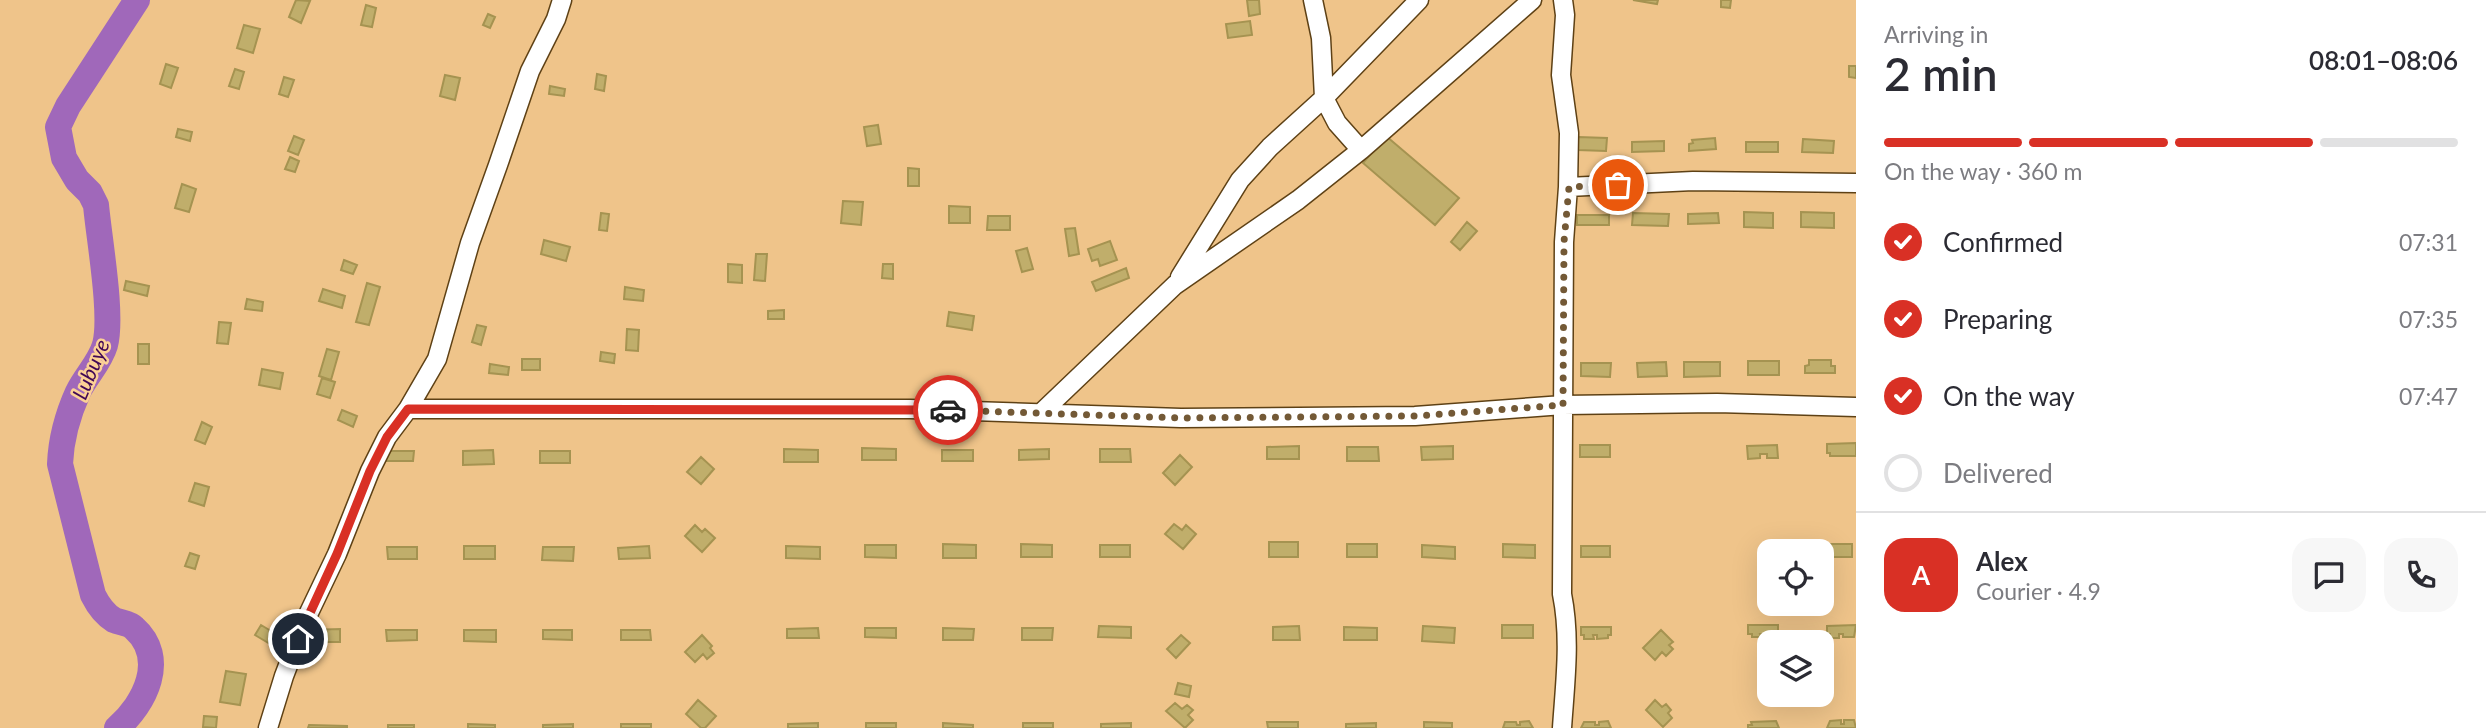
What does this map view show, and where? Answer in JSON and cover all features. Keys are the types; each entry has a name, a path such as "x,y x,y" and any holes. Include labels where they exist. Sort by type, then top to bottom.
{"street":[{"path":"268,728 305,621 337,554 370,471 387,437 408,409 438,359 470,243 530,72 556,19 562,0"},
{"path":"1313,0 1321,38 1324,98 1337,123 1361,150"},
{"path":"1175,285 1240,180 1419,0"},
{"path":"1041,413 1175,285 1298,200 1361,150 1532,0"},
{"path":"1562,728 1568,647 1568,623 1562,594 1564,242 1569,187 1569,133 1561,75 1565,15 1563,0"},
{"path":"1569,187 1693,181 1856,183"},
{"path":"408,409 910,409 1181,418 1415,416 1563,405 1717,403 1856,407"}],"building":[{"path":"296,0 310,1 301,23 289,17"},
{"path":"1247,0 1259,0 1260,14 1249,16"},
{"path":"1633,0 1658,0 1657,4"},
{"path":"1721,0 1731,0 1730,8 1721,7"},
{"path":"366,5 376,8 372,27 361,25"},
{"path":"488,14 495,17 490,28 483,25"},
{"path":"1250,21 1252,35 1228,38 1226,24"},
{"path":"244,25 260,29 253,53 237,48"},
{"path":"166,64 178,68 171,88 160,84"},
{"path":"1849,66 1856,66 1856,78 1849,77"},
{"path":"235,69 244,72 239,89 229,86"},
{"path":"597,74 606,76 604,91 595,89"},
{"path":"445,75 460,78 455,100 440,96"},
{"path":"284,77 294,80 288,97 279,94"},
{"path":"550,86 565,89 564,96 549,94"},
{"path":"878,125 881,144 867,146 864,127"},
{"path":"178,129 192,132 190,141 176,137"},
{"path":"294,136 304,140 298,155 288,151"},
{"path":"1386,136 1459,198 1435,225 1363,163"},
{"path":"1578,137 1607,138 1606,151 1578,150"},
{"path":"1715,138 1716,149 1689,151 1692,140"},
{"path":"1803,139 1834,141 1833,153 1802,152"},
{"path":"1664,141 1664,151 1632,152 1632,142"},
{"path":"1746,142 1778,142 1778,152 1746,152"},
{"path":"290,157 299,161 295,172 285,169"},
{"path":"908,168 919,169 919,186 908,186"},
{"path":"182,184 196,189 189,212 175,208"},
{"path":"843,201 863,202 861,225 841,223"},
{"path":"949,206 970,207 970,223 949,223"},
{"path":"1744,212 1773,213 1773,228 1744,227"},
{"path":"1801,212 1834,213 1834,228 1801,227"},
{"path":"601,213 609,214 607,231 599,230"},
{"path":"1633,213 1669,214 1668,226 1632,225"},
{"path":"1718,213 1719,223 1688,224 1688,214"},
{"path":"1577,215 1609,215 1609,225 1577,225"},
{"path":"988,216 1010,216 1010,230 987,230"},
{"path":"1467,222 1477,231 1460,250 1451,242"},
{"path":"1075,228 1079,254 1069,256 1065,229"},
{"path":"544,240 570,247 566,261 541,254"},
{"path":"1110,241 1117,260 1100,266 1098,259 1092,261 1088,249"},
{"path":"1027,248 1033,269 1022,272 1016,251"},
{"path":"756,254 767,254 765,281 754,280"},
{"path":"344,260 357,265 353,274 341,270"},
{"path":"728,264 742,265 742,283 728,282"},
{"path":"883,264 893,264 893,279 882,278"},
{"path":"1126,268 1129,278 1096,291 1092,282"},
{"path":"126,281 149,286 147,296 124,290"},
{"path":"367,283 380,287 369,325 356,322"},
{"path":"625,287 644,290 643,301 624,299"},
{"path":"323,289 345,296 342,308 319,301"},
{"path":"247,299 263,302 262,311 245,309"},
{"path":"784,310 784,319 768,319 768,311"},
{"path":"949,312 974,316 972,330 947,326"},
{"path":"219,322 231,323 228,344 217,343"},
{"path":"477,325 486,327 481,345 472,342"},
{"path":"627,329 639,330 638,351 626,350"},
{"path":"138,344 149,344 149,364 138,364"},
{"path":"327,349 339,352 331,380 319,376"},
{"path":"601,352 615,354 614,363 600,361"},
{"path":"522,359 540,359 540,370 522,370"},
{"path":"1809,360 1831,360 1835,373 1805,373"},
{"path":"1748,361 1779,361 1779,375 1748,375"},
{"path":"1666,362 1667,376 1638,377 1637,363"},
{"path":"1684,362 1720,362 1720,376 1684,377"},
{"path":"1581,363 1611,363 1610,377 1581,376"},
{"path":"490,364 509,367 508,375 489,373"},
{"path":"262,369 283,373 280,389 259,385"},
{"path":"322,378 335,382 330,398 317,394"},
{"path":"342,410 357,416 353,427 338,420"},
{"path":"202,422 212,427 205,444 195,440"},
{"path":"1856,443 1856,456 1830,456 1830,453 1827,453 1827,444"},
{"path":"1580,445 1610,445 1610,457 1580,457"},
{"path":"1777,445 1778,458 1767,458 1767,454 1760,454 1760,458 1748,459 1747,446"},
{"path":"1299,446 1299,459 1267,459 1267,447"},
{"path":"1453,446 1453,459 1422,460 1421,447"},
{"path":"1347,447 1378,447 1379,461 1347,461"},
{"path":"862,448 896,449 896,460 862,460"},
{"path":"784,449 818,450 818,462 784,462"},
{"path":"1049,449 1049,459 1019,460 1019,450"},
{"path":"1100,449 1130,449 1131,462 1100,462"},
{"path":"493,450 494,464 463,465 463,451"},
{"path":"942,450 973,450 973,461 942,461"},
{"path":"385,451 414,451 413,461 385,461"},
{"path":"540,451 570,451 570,463 540,463"},
{"path":"1180,455 1192,467 1175,485 1163,473"},
{"path":"701,457 714,469 701,484 687,472"},
{"path":"195,483 209,487 204,506 189,501"},
{"path":"1174,524 1182,530 1186,525 1196,534 1183,549 1165,534"},
{"path":"695,525 715,538 702,552 685,536"},
{"path":"1269,542 1298,542 1298,557 1269,557"},
{"path":"943,544 976,545 976,558 943,558"},
{"path":"1021,544 1052,545 1052,557 1021,557"},
{"path":"1347,544 1377,544 1377,557 1347,557"},
{"path":"1503,544 1535,545 1535,558 1503,557"},
{"path":"1834,544 1852,544 1852,557 1834,557"},
{"path":"865,545 896,545 896,558 865,557"},
{"path":"1100,545 1130,545 1130,557 1100,557"},
{"path":"1422,545 1455,547 1455,559 1422,557"},
{"path":"464,546 495,546 495,559 464,559"},
{"path":"649,546 650,558 619,559 618,548"},
{"path":"786,546 820,547 820,559 786,558"},
{"path":"1581,546 1610,546 1610,557 1581,557"},
{"path":"387,547 417,547 417,559 388,559"},
{"path":"543,547 574,547 573,561 542,560"},
{"path":"190,553 199,556 195,569 185,566"},
{"path":"261,625 276,634 270,644 255,635"},
{"path":"1502,625 1533,625 1533,638 1502,638"},
{"path":"1748,625 1778,625 1778,630 1757,630 1757,637 1748,634"},
{"path":"1856,625 1854,637 1843,637 1843,634 1839,634 1839,638 1834,638 1834,630 1827,630 1827,626"},
{"path":"1099,626 1131,627 1131,638 1098,637"},
{"path":"1299,626 1300,640 1273,640 1273,627"},
{"path":"1423,626 1455,628 1454,643 1422,641"},
{"path":"1344,627 1377,628 1377,640 1344,640"},
{"path":"1581,627 1611,627 1611,635 1597,639 1597,635 1593,635 1594,639 1584,639"},
{"path":"818,628 819,638 787,638 787,629"},
{"path":"865,628 896,628 896,638 865,637"},
{"path":"943,628 974,629 973,640 943,640"},
{"path":"1022,628 1053,628 1052,640 1022,640"},
{"path":"340,629 340,642 308,642 308,630"},
{"path":"386,630 417,630 417,640 387,641"},
{"path":"464,630 496,630 496,642 464,641"},
{"path":"543,630 572,630 572,640 543,639"},
{"path":"621,630 650,630 651,640 621,640"},
{"path":"1661,630 1673,642 1669,645 1673,649 1666,656 1662,652 1655,660 1643,648"},
{"path":"702,635 712,646 710,648 714,653 707,659 703,654 695,662 685,652"},
{"path":"1181,635 1190,643 1176,658 1167,649"},
{"path":"226,671 246,674 240,705 220,702"},
{"path":"1178,683 1191,686 1189,697 1175,694"},
{"path":"698,700 716,716 705,728 701,728 686,714"},
{"path":"1655,700 1662,707 1666,704 1671,710 1668,713 1672,718 1663,727 1646,710"},
{"path":"1175,703 1182,709 1187,705 1193,710 1188,715 1193,720 1185,728 1166,711"},
{"path":"204,716 217,717 216,728 203,727"},
{"path":"1841,720 1841,724 1844,724 1844,720 1854,720 1856,728 1827,728 1830,721"},
{"path":"1529,721 1533,728 1503,728 1505,722 1516,722 1520,725 1520,722"},
{"path":"1608,721 1611,728 1581,728 1584,722 1595,722 1595,725 1599,725 1599,722"},
{"path":"1776,721 1779,728 1748,728 1748,725 1752,725 1751,722"},
{"path":"1267,722 1298,722 1298,728 1268,728"},
{"path":"1424,722 1452,723 1452,728 1424,728"},
{"path":"818,723 818,728 788,728 788,724"},
{"path":"866,723 896,723 896,728 866,728"},
{"path":"943,723 973,725 973,728 943,728"},
{"path":"1023,723 1053,723 1053,728 1023,728"},
{"path":"1131,723 1131,728 1101,728 1101,724"},
{"path":"1376,723 1376,728 1346,728 1346,724"},
{"path":"468,724 495,725 495,728 468,728"},
{"path":"573,724 573,728 543,728 543,725"},
{"path":"621,724 651,724 651,728 621,728"},
{"path":"309,725 347,726 347,728 308,728"},
{"path":"388,725 414,725 414,728 388,728"}],"waterway":[{"name":"Lubuye","path":"117,728 144,694 149,680 150,653 134,628 110,618 93,595 60,464 63,436 74,400 105,345 107,315 96,205 64,158 58,127 68,106 137,0"}],"way so far":[{"path":"948,410 1181,418 1415,416 1563,405 1564,242 1569,187 1618,185"}],"route":[{"path":"298,639 337,554 370,471 387,437 408,409 948,410"}]}
